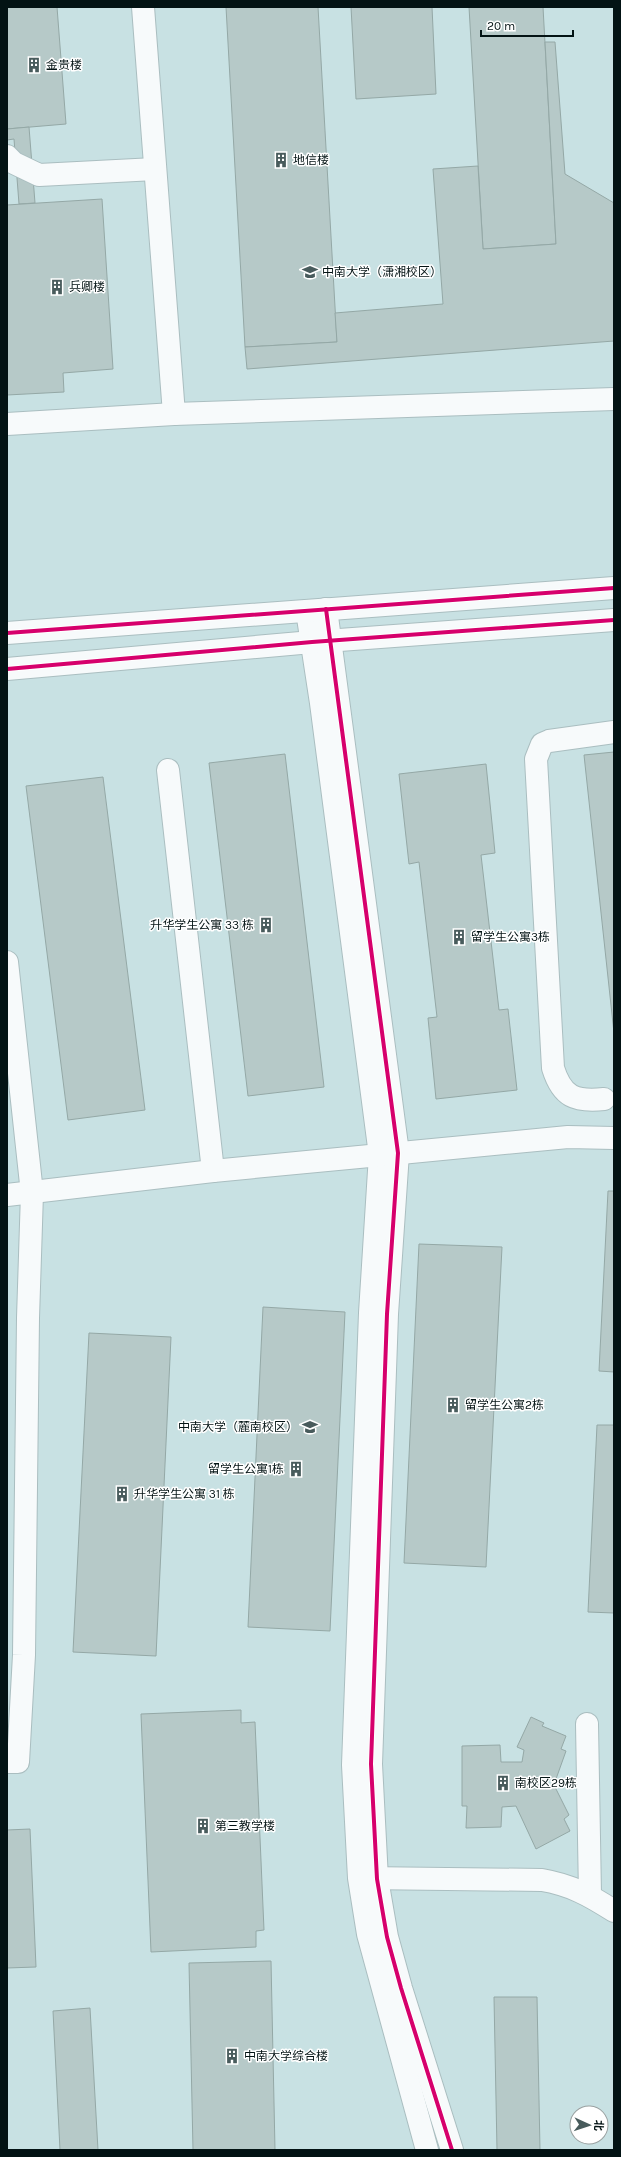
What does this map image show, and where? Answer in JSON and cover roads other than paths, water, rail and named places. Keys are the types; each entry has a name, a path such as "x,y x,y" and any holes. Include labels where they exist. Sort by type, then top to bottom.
{"street":[{"path":"143,7 174,414"},
{"path":"7,156 14,163 38,175 155,169"},
{"path":"7,424 174,414 614,399"},
{"path":"7,633 614,588"},
{"path":"316,610 389,1154 387,1314 371,1756 368,1934 427,2150"},
{"path":"7,669 321,641 614,620"},
{"path":"604,1099 588,1101 575,1099 565,1093 557,1082 554,1068 536,759 542,744 549,741 614,732"},
{"path":"168,770 213,1171"},
{"path":"7,962 32,1193 16,1655 18,1762 7,1762"},
{"path":"7,1195 213,1171 568,1137 614,1138"},
{"path":"587,1724 590,1895"},
{"path":"368,1879 542,1880 565,1884 590,1895 614,1911"},
{"path":"368,1879 387,1938 400,1988 452,2150"}],"place":[{"name":"金贵楼","path":"34,65"},
{"name":"地信楼","path":"281,160"},
{"name":"中南大学（潇湘校区）","path":"310,272"},
{"name":"兵卿楼","path":"57,287"},
{"name":"升华学生公寓 33 栋","path":"266,925"},
{"name":"留学生公寓3栋","path":"459,937"},
{"name":"留学生公寓2栋","path":"453,1405"},
{"name":"中南大学（麓南校区）","path":"310,1427"},
{"name":"留学生公寓1栋","path":"296,1469"},
{"name":"升华学生公寓 31 栋","path":"122,1494"},
{"name":"南校区29栋","path":"503,1783"},
{"name":"第三教学楼","path":"203,1826"},
{"name":"中南大学综合楼","path":"232,2056"}]}
